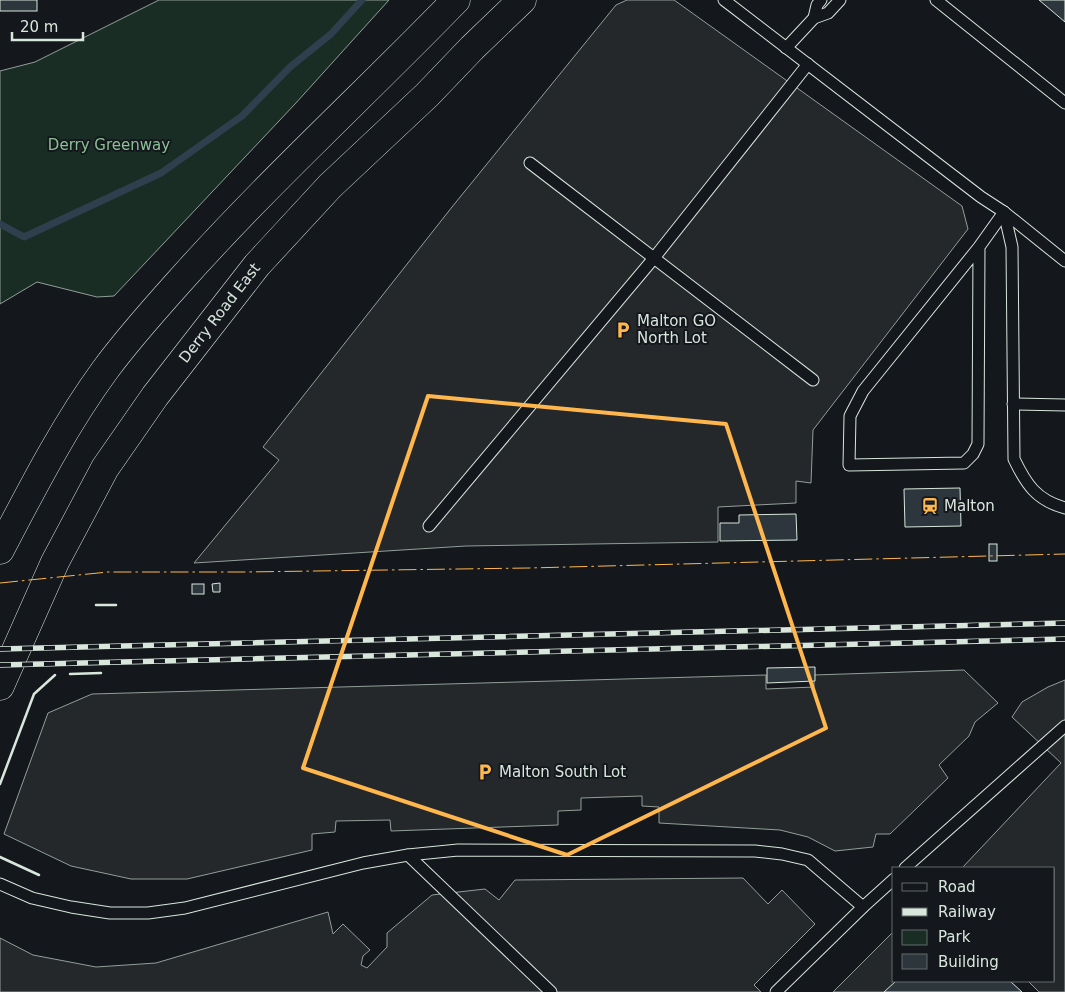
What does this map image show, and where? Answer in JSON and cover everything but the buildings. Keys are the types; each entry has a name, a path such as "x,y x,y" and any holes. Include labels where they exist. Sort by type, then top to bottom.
{"main road":[{"path":"0,550 50,455 104,371 135,331 238,217 299,154 456,0"},
{"name":"Derry Road East","path":"0,686 55,562 101,476 155,396 257,265 330,186 427,95 522,0"}],"lane":[{"path":"724,0 981,197 1004,212 1065,261"},
{"path":"786,48 814,18 817,5 821,0"},
{"path":"814,18 828,14 840,0"},
{"path":"936,0 1065,103"},
{"path":"429,526 654,258 808,64"},
{"path":"530,163 813,380"},
{"path":"979,247 978,444 973,454 964,463 849,465 850,416 863,391 979,247 1004,212"},
{"path":"1004,212 1012,247 1014,459 1026,483 1042,498 1065,508"},
{"path":"1013,404 1065,405"},
{"path":"907,867 1065,726"},
{"path":"0,884 32,898 71,907 110,913 148,913 185,908 356,865 408,855 458,850 755,851 782,854 808,860 863,907"},
{"path":"408,855 551,992"},
{"path":"776,992 892,881"}],"highlighted area":[{"path":"428,396 726,424 826,728 567,855 303,768"}],"green space":[{"name":"Derry Greenway","path":"159,0 389,0 295,104 114,296 97,297 37,282 0,304 0,71 35,62"}],"shaded area":[{"name":"Malton GO North Lot","path":"627,0 674,0 962,206 968,229 813,430 811,483 796,481 796,503 718,507 718,542 466,546 194,563 279,460 263,447 452,207 616,5"},
{"name":"Malton South Lot","path":"964,670 998,703 975,722 969,736 939,765 948,778 890,834 876,834 873,847 835,851 808,837 780,830 659,823 659,807 642,806 642,796 581,798 581,810 558,811 558,825 391,831 390,820 336,821 335,832 312,834 312,850 187,879 131,879 71,866 4,834 48,713 92,694 766,675 766,689 814,687 814,675"},
{"path":"1065,680 1065,992 1039,992 1029,982 1055,982 1055,867 963,867 1061,763 1012,717 1022,702 1048,687"},
{"path":"743,878 768,904 782,890 815,924 754,985 761,992 0,992 0,938 33,955 96,967 156,963 328,912 333,934 343,924 370,950 363,956 361,965 367,968 387,947 387,933 432,895 485,889 499,900 515,880"},
{"path":"892,933 892,982 898,982 888,992 833,992"}],"waterway":[{"path":"0,224 24,237 161,173 242,116 290,67 331,34 362,0"}],"railway":[{"path":"0,649 1065,623"},
{"path":"0,665 1065,639"}],"wall":[{"path":"96,605 116,605"},
{"path":"70,674 101,673"},
{"path":"0,784 34,694 55,675"},
{"path":"0,857 39,875"}],"power":[{"path":"0,583 108,572 529,568 1065,554"}],"place":[{"name":"Malton GO North Lot","path":"623,330"},
{"name":"Malton","path":"930,506"},
{"name":"Malton South Lot","path":"485,772"}]}
